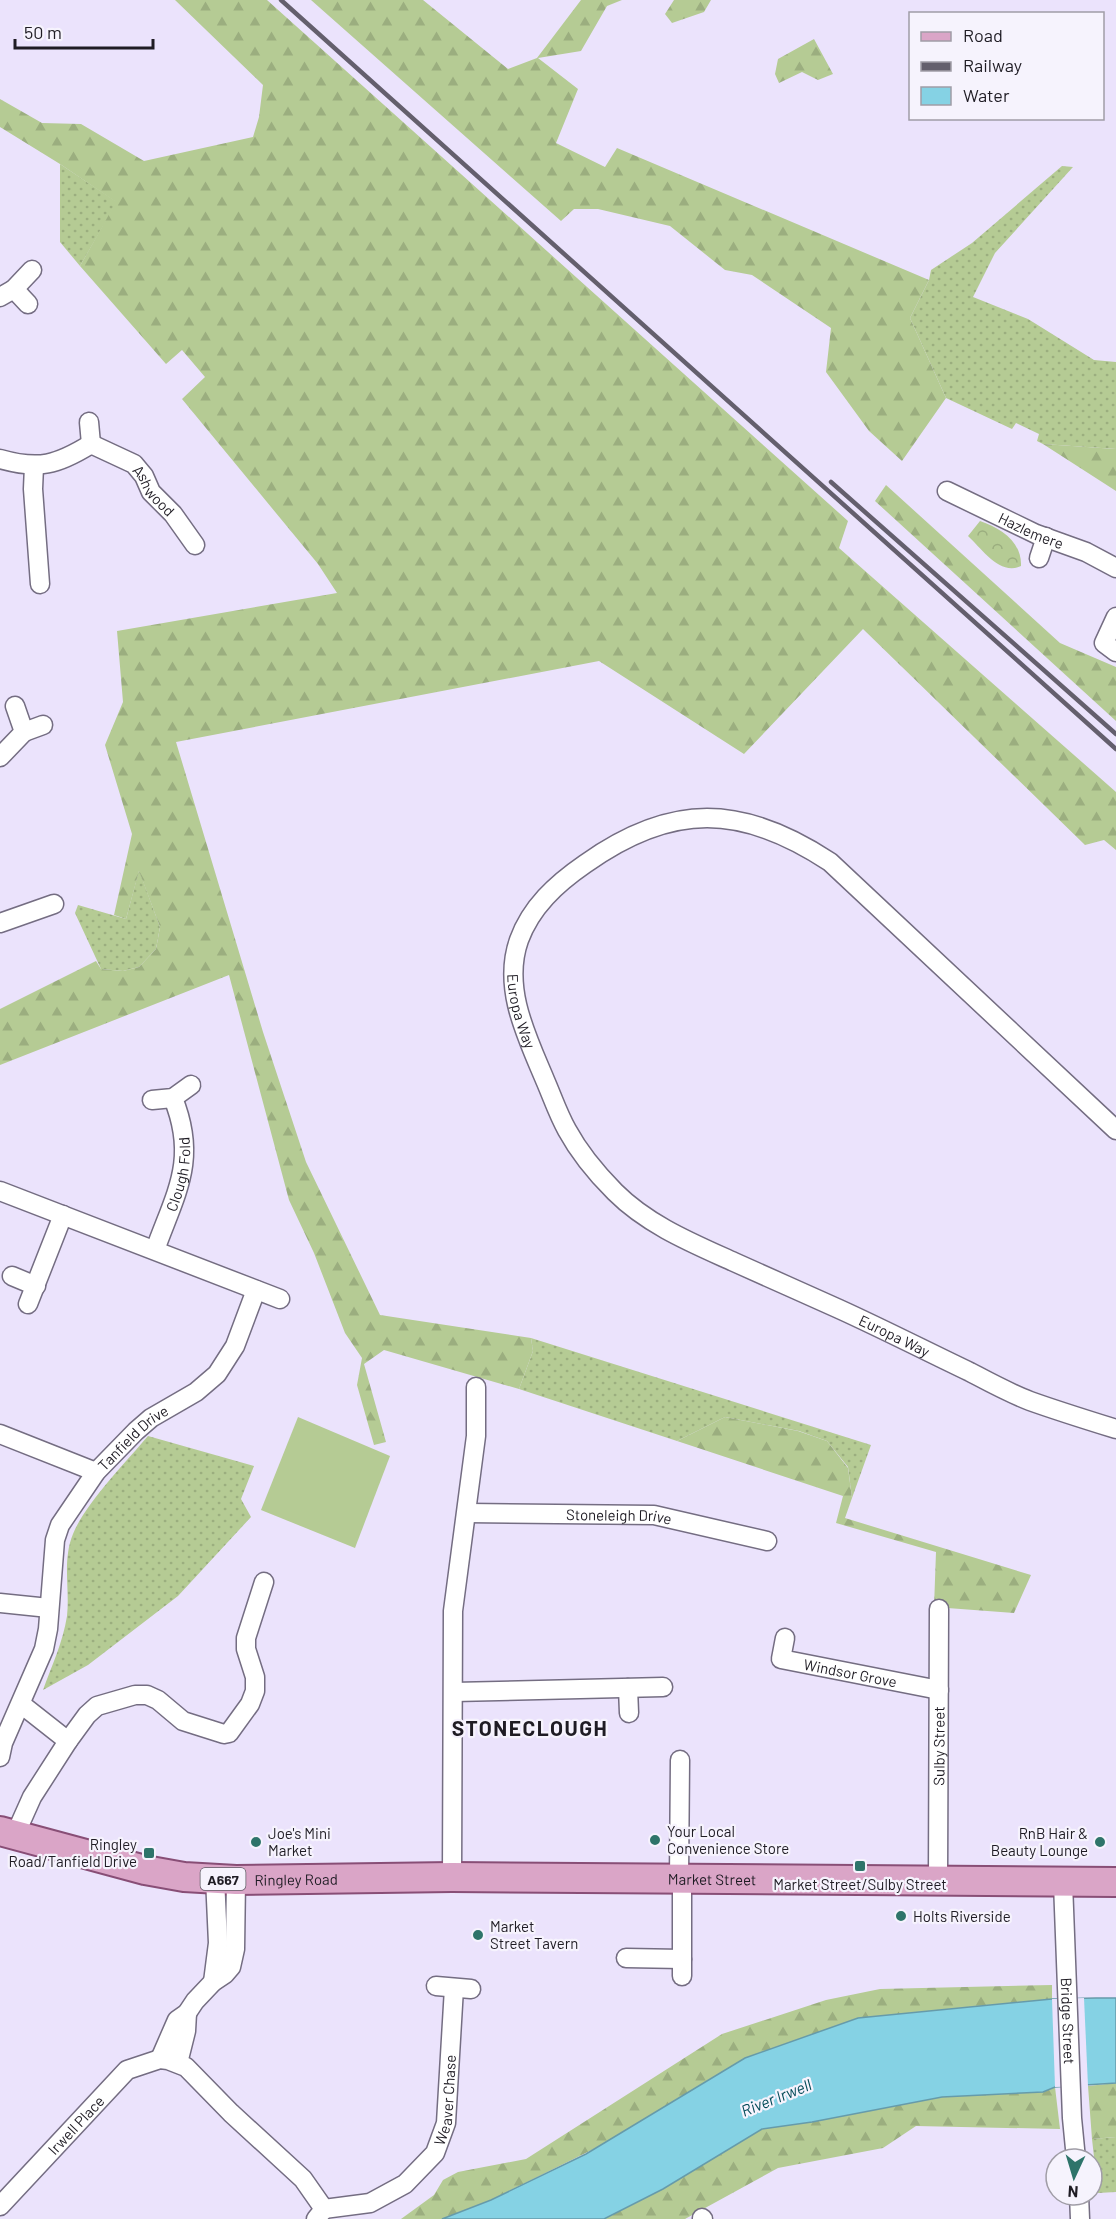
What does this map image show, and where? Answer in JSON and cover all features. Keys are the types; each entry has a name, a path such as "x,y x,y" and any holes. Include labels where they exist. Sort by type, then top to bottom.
{"main road":[{"name":"Ringley Road","path":"7,1833 145,1870 184,1877 226,1879 452,1877"},
{"name":"Market Street","path":"452,1877 1116,1882"}],"street":[{"path":"28,304 7,293 32,270"},
{"path":"0,459 34,466 66,459 91,444 89,422"},
{"name":"Ashwood","path":"91,444 134,464 144,476 174,530 195,546"},
{"path":"34,466 33,489 40,584"},
{"name":"Hazlemere","path":"947,491 1046,537 1086,552 1116,568"},
{"path":"1039,558 1046,537"},
{"path":"1116,617 1104,643 1116,651"},
{"path":"15,706 24,732"},
{"path":"0,757 24,732 43,725"},
{"name":"Europa Way","path":"1116,1130 830,862 777,832 749,822 694,818 656,826 624,838 560,881 535,908 519,941 513,970 521,1024 566,1129 584,1157 615,1192 647,1219 683,1239 862,1320 1028,1400 1116,1429"},
{"path":"0,923 54,904"},
{"path":"152,1100 173,1098 191,1085"},
{"name":"Clough Fold","path":"155,1250 182,1178 185,1161 182,1121 173,1098"},
{"path":"0,1191 280,1299"},
{"path":"28,1304 63,1215"},
{"path":"12,1276 36,1286"},
{"name":"Tanfield Drive","path":"0,1757 3,1743 44,1649 48,1629 55,1540 60,1525 96,1472 151,1418 196,1392 217,1374 235,1346 256,1290"},
{"path":"452,1877 453,1611 476,1436 476,1387"},
{"path":"0,1434 96,1472"},
{"name":"Stoneleigh Drive","path":"467,1513 654,1515 767,1542"},
{"path":"7,1833 87,1715 97,1706 135,1695 147,1695 158,1700 183,1721 224,1734 230,1733 250,1704 255,1691 255,1677 246,1649 246,1638 264,1582"},
{"path":"0,1604 49,1608"},
{"name":"Sulby Street","path":"938,1882 939,1609"},
{"name":"Windsor Grove","path":"785,1638 781,1659 939,1690"},
{"path":"628,1688 629,1713"},
{"path":"454,1692 663,1688"},
{"path":"21,1704 68,1742"},
{"path":"626,1958 682,1967 680,1760"},
{"path":"187,2013 186,2031 178,2063 160,2059 177,2020 187,2013 195,2001 231,1966 235,1949 226,1879"},
{"name":"Bridge Street","path":"1063,1883 1075,2147"},
{"name":"Weaver Chase","path":"178,2063 186,2067 231,2113 303,2179 320,2214 370,2203 405,2184 435,2153 446,2122 453,1988"},
{"name":"Irwell Place","path":"0,2206 128,2070 160,2059"}],"green space":[{"path":"175,0 267,0 848,521 839,548 1116,792 1116,850 1104,840 1085,845 863,629 744,754 599,661 176,742 263,1032 306,1162 380,1315 531,1338 533,1351 519,1389 384,1350 364,1364 386,1442 374,1445 357,1385 362,1358 345,1333 314,1253 289,1200 229,975 0,1065 0,1009 96,961 101,969 123,971 139,967 156,949 160,927 139,871 126,919 114,915 132,834 105,745 123,702 117,631 337,593 318,564 182,399 205,377 182,350 166,364 80,266 116,202 0,127 0,99 42,123 81,124 144,161 253,137 259,117 263,85"},
{"path":"311,0 423,0 508,69 537,58 581,0 622,0 607,6 581,51 538,58 578,89 556,143 605,167 617,148 929,280 910,318 946,398 902,461 869,431 826,372 831,328 752,275 725,270 670,226 598,209 574,209 561,221"},
{"path":"674,0 711,0 704,12 672,23 665,14"},
{"path":"814,39 833,74 818,80 802,72 779,83 775,74 778,59"},
{"path":"60,164 117,202 80,266 60,242"},
{"path":"1062,166 1073,167 995,253 973,297 1028,319 1094,360 1116,362 1116,449 1043,444 1037,441 1039,434 1016,423 1012,429 946,398 910,318 929,280 931,270 972,243"},
{"path":"1043,444 1116,449 1116,491"},
{"path":"886,485 1060,643 1116,667 1116,721 875,501"},
{"path":"980,521 1009,537 1018,550 1021,566 1013,568 999,564 985,554 968,536"},
{"path":"139,870 160,927 156,949 139,967 123,971 101,969 75,913 78,905 126,919"},
{"path":"531,1338 871,1445 852,1498 848,1467 827,1441 799,1431 725,1417 677,1441 519,1389 533,1351"},
{"path":"298,1417 390,1456 355,1548 261,1510"},
{"path":"725,1417 798,1431 827,1441 848,1468 852,1498 845,1518 1031,1575 1014,1613 934,1607 936,1552 836,1523 843,1496 677,1441"},
{"path":"148,1436 254,1466 241,1499 251,1517 178,1596 88,1665 43,1690 60,1644 67,1616 68,1554 73,1534 96,1497"},
{"path":"1052,1985 1052,1999 858,2018 491,2200 442,2219 401,2219 434,2195 443,2180 458,2172 526,2159 722,2034 826,2000 880,1989"},
{"path":"1116,2083 1116,2137 1092,2139 1088,2086"},
{"path":"1055,2087 1060,2129 916,2126 883,2148 778,2168 685,2219 604,2219 663,2189 761,2129 812,2122 942,2097 1043,2092"},
{"path":"1116,2137 1116,2192 1104,2193 1104,2147 1093,2147 1092,2139"}],"water":[{"name":"River Irwell","path":"1116,1998 1116,2083 1055,2087 1043,2092 942,2097 812,2122 762,2129 663,2189 604,2219 442,2219 491,2200 586,2154 745,2058 858,2018 1052,1999"}],"pier":[{"path":"1084,1998 1088,2086 1055,2087 1052,1999"}],"railway":[{"path":"281,0 1116,749"},
{"path":"831,482 1116,734"}],"place":[{"name":"Your Local Convenience Store","path":"655,1840"},
{"name":"Joe's Mini Market","path":"256,1842"},
{"name":"RnB Hair & Beauty Lounge","path":"1100,1842"},
{"name":"Ringley Road/Tanfield Drive","path":"149,1853"},
{"name":"Market Street/Sulby Street","path":"860,1866"},
{"name":"Holts Riverside","path":"901,1916"},
{"name":"Market Street Tavern","path":"478,1935"}],"district":[{"name":"STONECLOUGH","path":"530,1727"}]}
